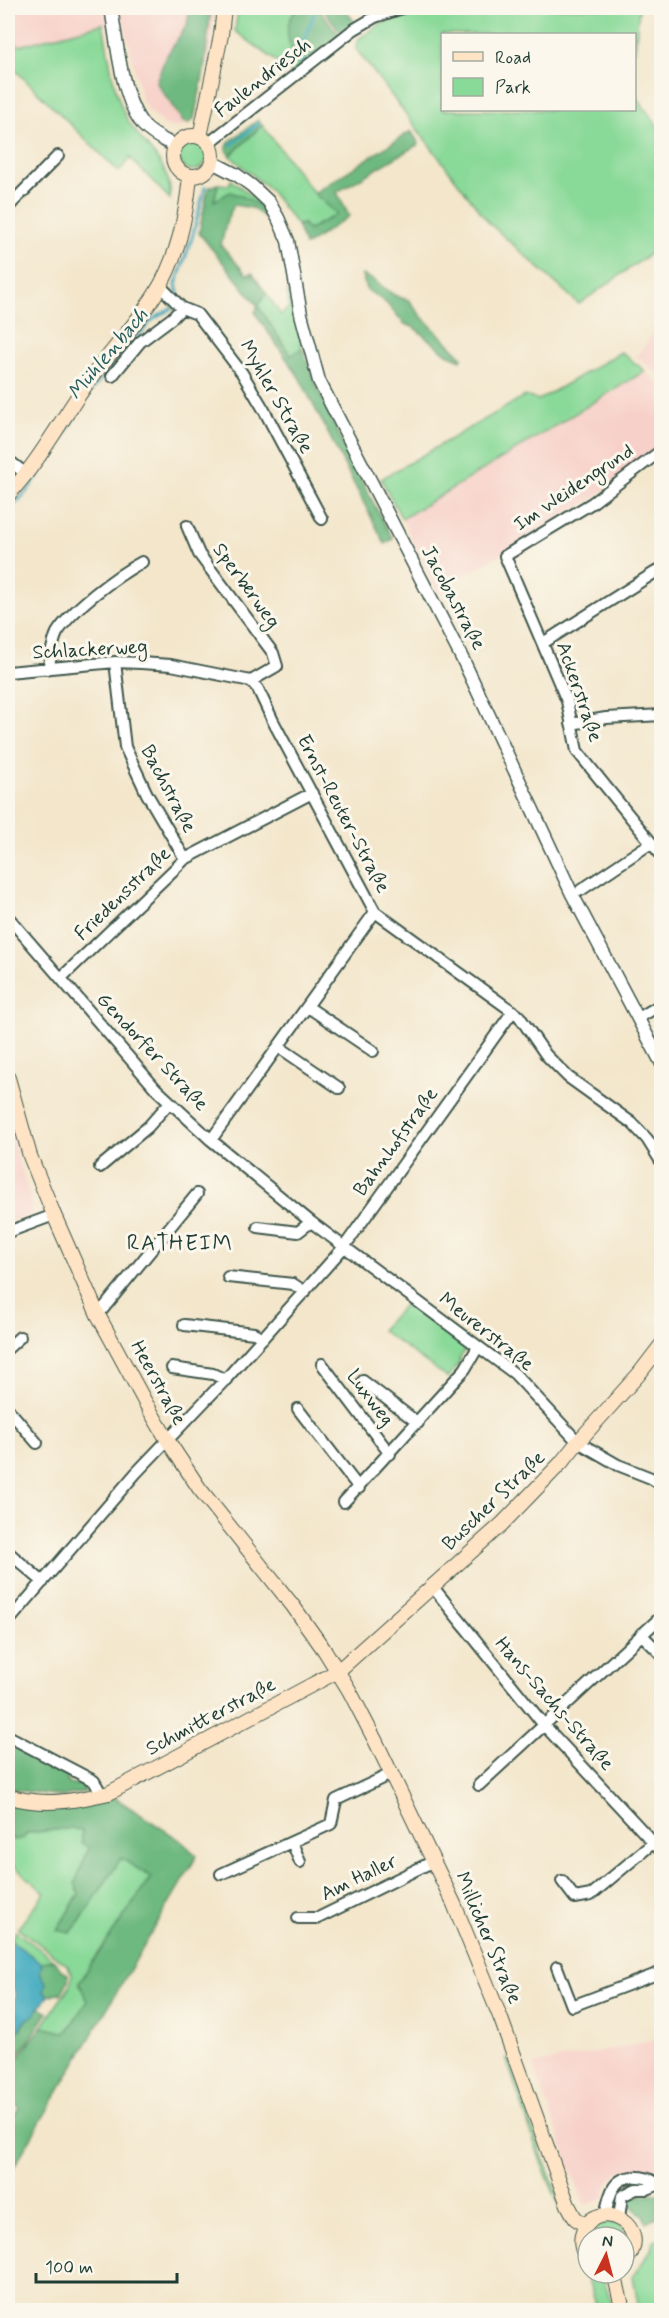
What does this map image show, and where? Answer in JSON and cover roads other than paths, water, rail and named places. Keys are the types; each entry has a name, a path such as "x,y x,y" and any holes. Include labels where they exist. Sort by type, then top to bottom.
{"main road":[{"path":"205,140 184,138 175,146 174,164 183,173 190,176 203,173 212,162 213,152 205,140 224,8"},
{"path":"8,495 48,444 99,366 160,286 180,238 190,176"},
{"name":"Heerstraße","path":"8,1078 30,1156 98,1315 168,1441 201,1491 293,1605 338,1671"},
{"name":"Buscher Straße","path":"338,1671 502,1524 561,1463 639,1374 662,1344"},
{"name":"Millicher Straße","path":"338,1671 392,1774 454,1904 501,2019 568,2205 576,2218 585,2225"},
{"name":"Schmitterstraße","path":"8,1796 46,1803 75,1801 109,1793 338,1671"},
{"path":"587,2225 592,2220 604,2216 619,2218 628,2225"},
{"path":"617,2285 623,2310"}],"street":[{"path":"111,8 125,84 134,111 151,133 175,146"},
{"name":"Faulendriesch","path":"205,140 362,23 402,8"},
{"path":"8,207 58,156"},
{"name":"Jacobastraße","path":"212,162 252,186 269,202 278,218 288,241 301,314 320,381 465,664 572,894 662,1064"},
{"name":"Myhler Straße","path":"160,286 182,308 197,314 242,373 322,519"},
{"path":"112,376 140,342 182,308"},
{"name":"Im Weidengrund","path":"506,556 592,503 662,450"},
{"path":"8,460 26,474"},
{"name":"Sperberweg","path":"187,526 199,554 273,653 277,666 251,681"},
{"name":"Ackerstraße","path":"506,556 567,701 577,751 662,856"},
{"path":"48,669 56,635 70,617 121,573 142,562"},
{"path":"543,643 661,569"},
{"name":"Schlackerweg","path":"8,672 115,662 171,665 251,681"},
{"name":"Bachstraße","path":"115,662 125,747 147,794 185,859"},
{"name":"Ernst-Reuter-Straße","path":"251,681 258,689 375,912 519,1016 546,1055 568,1077 632,1123 647,1139 662,1163"},
{"path":"571,724 606,718 662,715"},
{"name":"Friedensstraße","path":"61,978 185,859 312,793"},
{"path":"581,890 651,843"},
{"path":"211,1140 375,912"},
{"name":"Gendorfer Straße","path":"8,917 156,1089 211,1140 344,1247"},
{"path":"645,1014 662,1004"},
{"path":"308,1007 373,1051"},
{"name":"Bahnhofstraße","path":"8,1622 136,1473 226,1380 344,1247 513,1011"},
{"path":"279,1047 339,1088"},
{"path":"100,1167 148,1127 170,1102"},
{"path":"98,1315 197,1194"},
{"path":"8,1232 54,1215"},
{"path":"258,1227 298,1232 311,1222"},
{"name":"Meurerstraße","path":"344,1247 515,1374 578,1442 618,1465 651,1478 662,1485"},
{"path":"228,1277 293,1284 305,1292"},
{"path":"184,1324 254,1333 264,1338"},
{"path":"8,1348 20,1337"},
{"name":"Luxweg","path":"344,1502 418,1423 465,1368 478,1347"},
{"name":"Luxweg","path":"322,1364 390,1454"},
{"path":"172,1368 213,1374 226,1380"},
{"name":"Luxweg","path":"363,1381 418,1423"},
{"path":"298,1409 359,1488"},
{"path":"10,1416 37,1443"},
{"path":"8,1552 43,1582"},
{"name":"Hans-Sachs-Straße","path":"432,1586 544,1725 662,1852"},
{"path":"478,1785 662,1616"},
{"path":"641,1634 662,1655"},
{"path":"8,1736 94,1781 102,1795"},
{"path":"221,1874 331,1824 336,1800 392,1774"},
{"path":"291,1842 300,1863"},
{"path":"562,1881 574,1898 591,1895 653,1843"},
{"name":"Am Haller","path":"298,1918 318,1918 434,1862"},
{"path":"557,1966 572,2006 662,1972"},
{"path":"604,2216 613,2188 620,2181 633,2177 649,2178 660,2183"},
{"path":"619,2218 622,2196 636,2189 651,2188 660,2183"}],"water":[{"path":"8,1939 42,1963 40,1972 46,1983 44,1991 48,1996 34,2015 24,2022 20,2030 8,2034 8,2002 14,2000 16,1994 13,1988 8,1987"}],"waterway":[{"name":"Mühlenbach","path":"302,65 302,45 314,14"},
{"name":"Mühlenbach","path":"231,145 259,123"},
{"name":"Mühlenbach","path":"179,300 176,284 192,238 205,187"},
{"name":"Mühlenbach","path":"8,512 29,489 50,459 90,392 152,320 172,308"}],"district":[{"name":"RATHEIM","path":"180,1244"}]}
